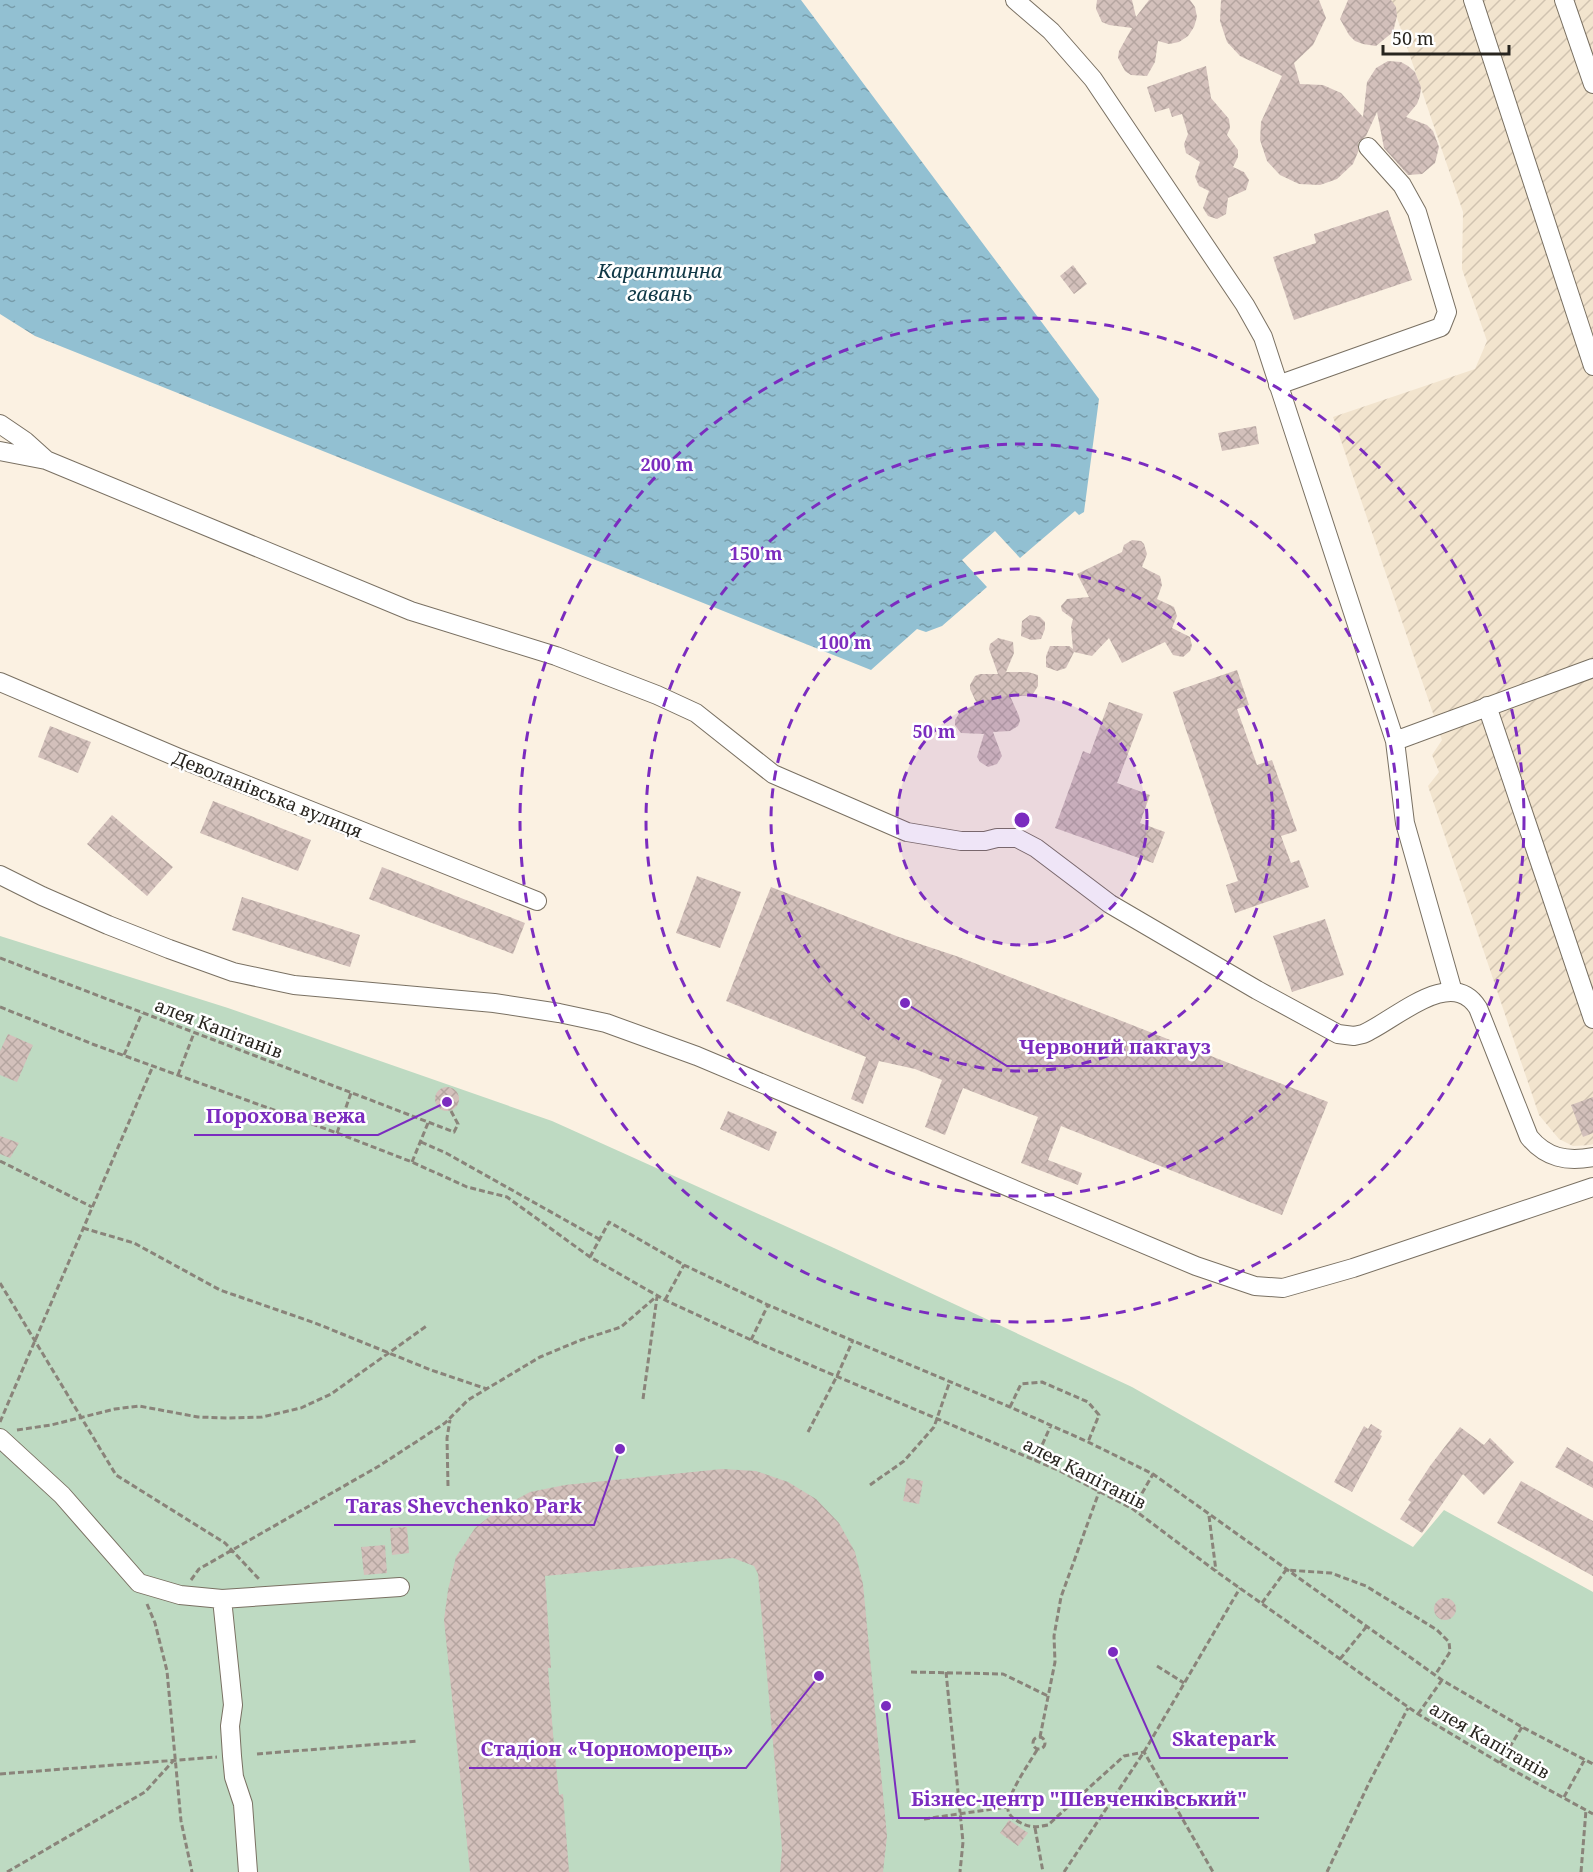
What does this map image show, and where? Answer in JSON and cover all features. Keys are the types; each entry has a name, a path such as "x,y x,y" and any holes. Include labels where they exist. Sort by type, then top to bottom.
{"street":[{"path":"1015,0 1051,31 1100,89 1245,305 1263,337 1395,741 1405,823 1454,992"},
{"path":"1473,0 1593,366"},
{"path":"1564,0 1593,84"},
{"path":"1278,385 1441,327 1445,321 1447,312 1417,212 1402,185 1368,147"},
{"path":"0,424 46,460"},
{"path":"0,451 46,460 411,611 556,656 657,694 696,713 773,774 907,832 961,841 1017,838 1036,848 1110,904 1257,990 1338,1034 1354,1036 1363,1034 1435,994 1454,992 1469,996 1478,1008 1529,1137 1549,1155 1569,1160 1589,1161"},
{"path":"1395,741 1593,668"},
{"name":"Деволанівська вулиця","path":"0,682 179,758 537,901"},
{"path":"1487,706 1593,1018"},
{"path":"0,875 108,925 233,972 294,985 494,1003 606,1023 697,1056 1196,1266 1255,1286 1283,1288 1353,1268 1593,1187"},
{"path":"5,1435 62,1495 139,1583 180,1595 222,1599 400,1587"},
{"path":"222,1599 233,1705 230,1726 234,1778 243,1804 248,1872"}],"path":[{"name":"алея Капітанів","path":"0,958 454,1132 458,1124 451,1111"},
{"path":"0,1007 412,1162 428,1123"},
{"path":"124,1055 142,1013"},
{"path":"178,1075 194,1033"},
{"path":"0,1422 153,1066"},
{"path":"337,1133 351,1093"},
{"path":"420,1142 446,1153 599,1239 590,1257"},
{"path":"0,1161 92,1208"},
{"name":"алея Капітанів","path":"412,1162 467,1187 507,1197 590,1257 665,1300 752,1340 1058,1470 1132,1509 1408,1708 1500,1763 1593,1814"},
{"name":"алея Капітанів","path":"599,1239 609,1222 684,1265 768,1305 1010,1407 1153,1474 1442,1680 1522,1727 1593,1764"},
{"path":"83,1228 134,1243 220,1290 315,1323 431,1370 487,1389"},
{"path":"665,1300 684,1265"},
{"path":"0,1283 116,1475 225,1543 274,1596"},
{"path":"180,1595 199,1569 233,1552 379,1466 450,1418 468,1400 540,1358 581,1340 621,1327 657,1296"},
{"path":"644,1399 657,1296"},
{"path":"752,1340 768,1305"},
{"path":"5,1435 82,1419 115,1409 139,1406 198,1417 262,1417 302,1408 331,1395 428,1325"},
{"path":"808,1432 853,1340"},
{"path":"870,1485 904,1461 934,1427 950,1381"},
{"path":"1010,1407 1021,1384 1042,1382 1088,1402 1099,1415 1088,1442"},
{"path":"448,1486 447,1438 450,1418"},
{"path":"1035,1461 1051,1425"},
{"path":"1132,1509 1153,1474"},
{"path":"1040,1737 1049,1696 1054,1662 1054,1636 1061,1597 1099,1492"},
{"path":"1209,1516 1217,1572"},
{"path":"1261,1604 1286,1570 1330,1573 1366,1586 1437,1630 1449,1642 1450,1652 1435,1675"},
{"path":"139,1583 155,1623 167,1671 182,1821 192,1872"},
{"path":"1064,1872 1144,1752 1240,1588"},
{"path":"1339,1659 1367,1626"},
{"path":"1157,1666 1184,1683"},
{"path":"911,1672 1003,1674 1049,1696"},
{"path":"946,1672 963,1842 960,1872"},
{"path":"1418,1714 1442,1680"},
{"path":"1327,1872 1408,1708"},
{"path":"1500,1763 1522,1727"},
{"path":"1037,1750 1033,1747 1032,1741 1040,1737 1045,1740 1045,1745 1041,1750 1037,1750 1012,1792 1007,1807 1016,1821 1035,1828 1048,1825 1124,1756 1144,1752"},
{"path":"257,1754 418,1742"},
{"path":"1144,1752 1213,1872"},
{"path":"0,1774 232,1756"},
{"path":"7,1872 145,1792 175,1759"},
{"path":"1564,1797 1585,1760"},
{"path":"924,1819 1007,1807"},
{"path":"1581,1872 1586,1810"},
{"path":"1035,1828 1043,1872"}],"shaded area":[{"path":"1391,0 1593,0 1593,1144 1590,1145 1573,1146 1559,1139 1539,1115 1428,786 1439,772 1432,755 1442,740 1333,417 1475,369 1487,341 1462,269 1463,212"}],"green space":[{"path":"0,936 228,1008 552,1121 834,1248 1132,1387 1413,1547 1444,1510 1593,1592 1593,1872 0,1872"}],"water":[{"name":"Карантинна гавань","path":"0,0 801,0 1099,399 1084,512 1079,515 1075,511 1020,558 995,531 962,560 987,587 942,626 926,632 917,629 871,670 35,336 0,314"}],"building":[{"path":"1097,0 1132,0 1136,17 1149,0 1190,0 1195,7 1197,17 1188,36 1179,42 1169,44 1158,41 1155,62 1147,76 1131,75 1125,71 1118,58 1119,51 1132,28 1102,22 1096,9"},
{"path":"1221,0 1319,0 1326,18 1313,45 1294,63 1300,84 1323,85 1341,93 1363,117 1367,82 1376,68 1388,61 1401,62 1408,66 1415,72 1421,87 1417,104 1406,117 1427,125 1433,131 1439,147 1435,163 1422,174 1408,175 1384,148 1377,112 1366,136 1358,143 1358,152 1353,164 1337,179 1320,185 1299,184 1280,175 1267,161 1260,140 1261,122 1282,76 1240,56 1227,42 1220,21"},
{"path":"1348,0 1391,0 1396,7 1397,16 1393,32 1376,46 1355,41 1340,19"},
{"path":"1206,66 1211,98 1229,119 1230,128 1227,135 1238,150 1238,157 1233,167 1244,172 1249,180 1246,190 1228,198 1226,214 1217,219 1208,216 1203,208 1209,191 1199,186 1195,177 1200,162 1186,153 1184,144 1188,134 1182,114 1172,117 1169,108 1155,112 1147,87"},
{"path":"1388,210 1412,280 1294,320 1273,257 1316,243 1314,234"},
{"path":"1073,265 1087,284 1074,294 1060,276"},
{"path":"1256,426 1259,444 1222,451 1218,433"},
{"path":"1132,540 1141,541 1144,544 1147,554 1142,567 1160,576 1162,585 1157,599 1174,607 1177,616 1172,628 1190,637 1192,646 1190,651 1183,657 1173,655 1165,642 1122,663 1109,638 1092,656 1074,652 1066,668 1057,671 1046,667 1046,656 1050,646 1069,646 1073,649 1071,627 1073,619 1062,611 1061,606 1067,599 1089,597 1077,574 1122,552 1124,545"},
{"path":"1030,615 1040,617 1045,622 1041,639 1031,640 1021,636 1022,621"},
{"path":"998,638 1013,642 1014,653 1006,672 1028,672 1038,675 1038,686 1029,696 1010,696 1020,721 1018,726 1010,731 993,732 1002,756 997,764 988,767 977,757 984,734 961,733 955,725 955,720 960,712 977,704 970,689 975,676 998,674 989,649 990,644"},
{"path":"1237,670 1249,705 1237,709 1257,765 1272,760 1297,831 1281,836 1291,863 1299,860 1309,887 1235,913 1226,885 1238,881 1173,692"},
{"path":"1109,702 1143,714 1117,783 1150,795 1140,823 1165,832 1153,863 1055,828 1083,751 1090,754"},
{"path":"50,726 91,742 78,773 38,757"},
{"path":"213,801 311,840 298,871 200,833"},
{"path":"112,815 173,867 147,896 87,844"},
{"path":"382,867 525,923 513,954 369,899"},
{"path":"697,876 741,892 720,948 676,933"},
{"path":"771,887 899,937 959,957 1328,1102 1282,1215 1061,1126 1048,1160 1082,1173 1078,1185 1021,1163 1038,1117 963,1088 945,1135 925,1127 942,1080 915,1069 879,1061 863,1104 851,1099 866,1057 726,1001"},
{"path":"242,897 360,935 350,967 232,930"},
{"path":"1325,919 1344,975 1292,992 1273,936"},
{"path":"8,1034 33,1045 17,1082 0,1075 0,1051"},
{"path":"447,1087 452,1088 458,1094 458,1104 452,1110 447,1111 442,1110 436,1104 435,1099 436,1094 442,1088"},
{"path":"1593,1097 1593,1133 1583,1137 1571,1105"},
{"path":"728,1111 777,1132 769,1151 720,1129"},
{"path":"0,1136 19,1143 10,1158 0,1154"},
{"path":"1371,1424 1382,1431 1380,1435 1382,1436 1352,1492 1334,1482 1364,1426 1368,1429"},
{"path":"1460,1427 1484,1445 1490,1438 1514,1462 1484,1495 1463,1474 1422,1533 1400,1519 1411,1502 1408,1500 1430,1466"},
{"path":"1567,1447 1593,1462 1593,1488 1555,1467"},
{"path":"722,1469 756,1471 788,1482 816,1499 839,1523 855,1552 863,1584 887,1836 883,1872 780,1872 782,1850 780,1822 758,1574 754,1566 733,1558 545,1576 553,1734 559,1795 563,1794 569,1872 470,1872 444,1620 456,1557 475,1528 499,1509 530,1492 565,1485"},
{"path":"907,1478 923,1481 919,1504 903,1501"},
{"path":"1521,1481 1593,1521 1593,1576 1497,1523"},
{"path":"407,1527 409,1553 392,1555 390,1528"},
{"path":"385,1545 387,1573 364,1575 361,1547"},
{"path":"1445,1598 1453,1601 1456,1609 1453,1617 1445,1620 1437,1617 1434,1609 1437,1601"},
{"path":"1009,1820 1028,1833 1018,1846 1000,1833"}],"place":[{"name":"Червоний пакгауз","path":"905,1003"},
{"name":"Порохова вежа","path":"447,1102"},
{"name":"Taras Shevchenko Park","path":"620,1449"},
{"name":"Skatepark","path":"1113,1652"},
{"name":"Стадіон «Чорноморець»","path":"819,1676"},
{"name":"Бізнес-центр \"Шевченківський\"","path":"886,1706"}]}
